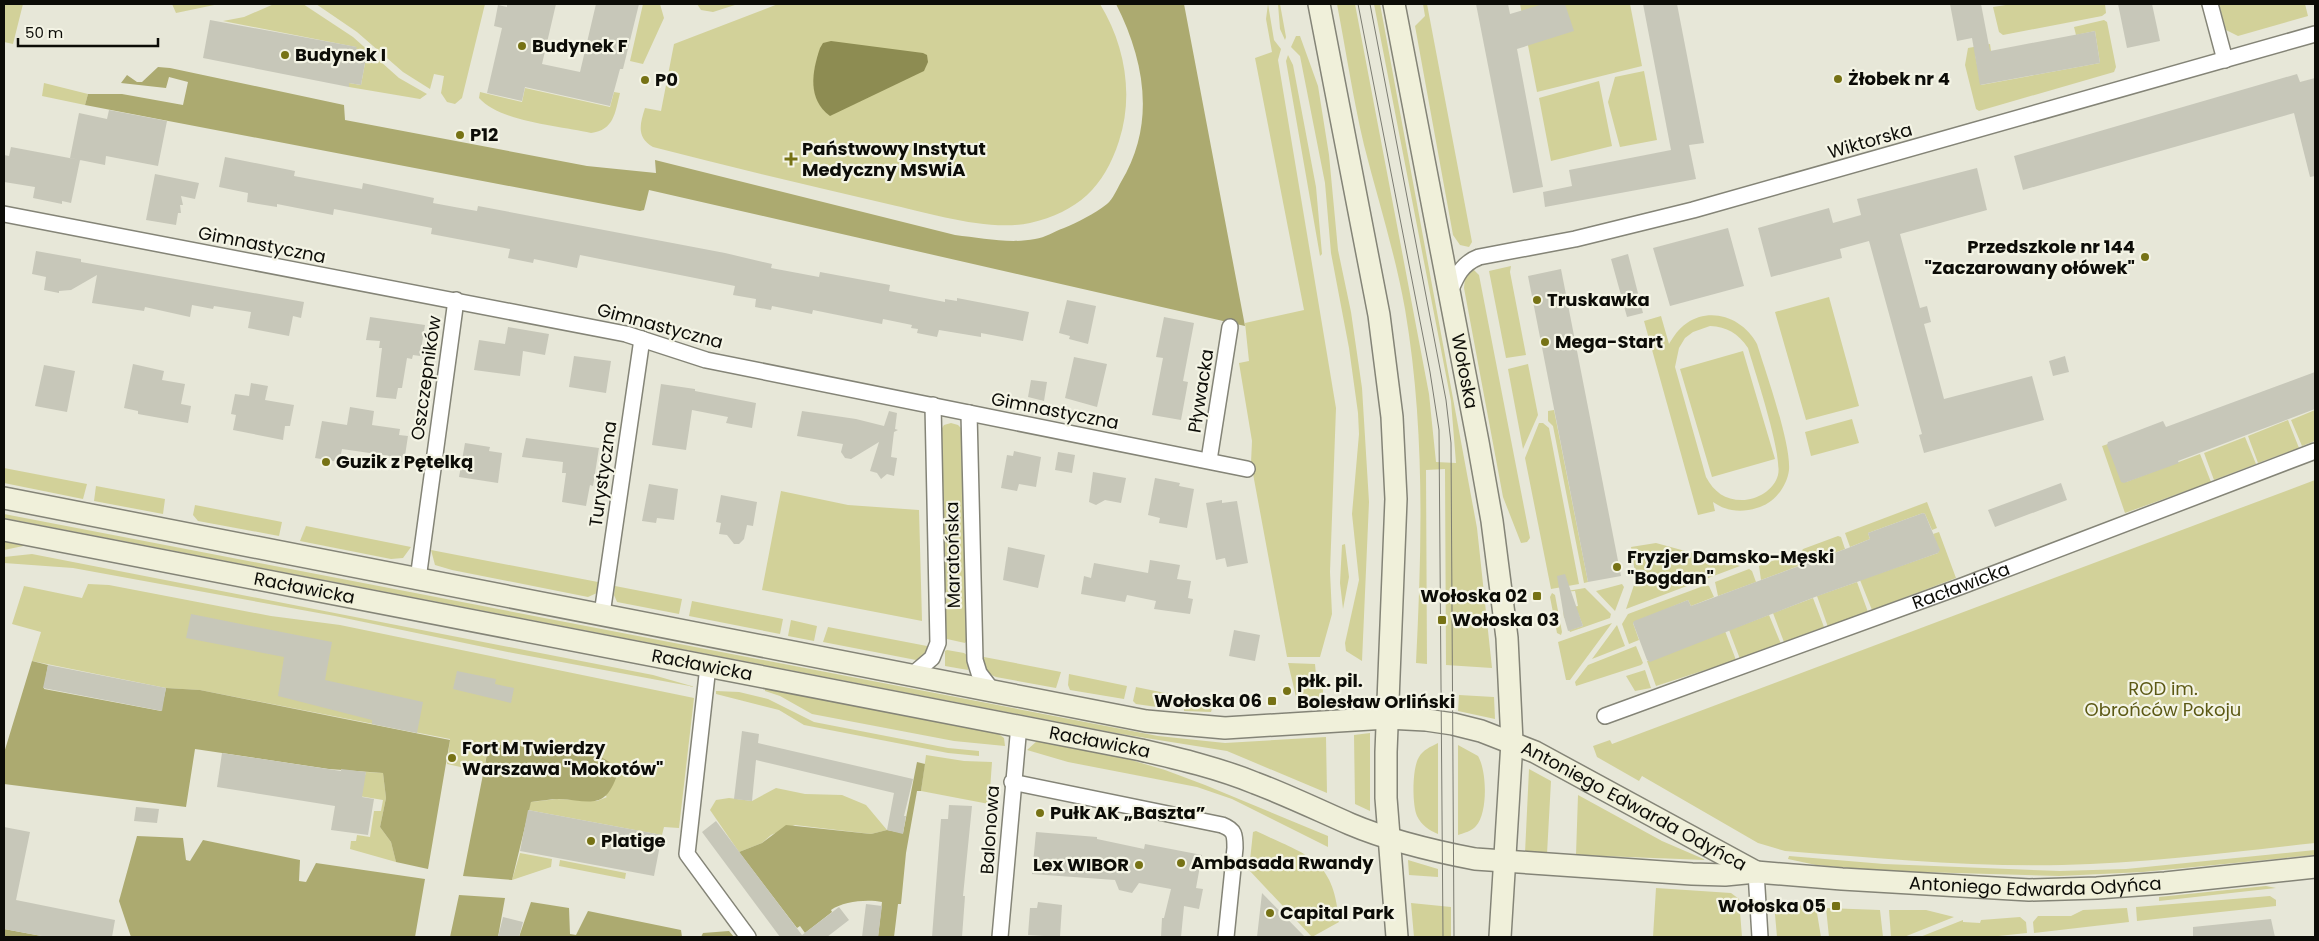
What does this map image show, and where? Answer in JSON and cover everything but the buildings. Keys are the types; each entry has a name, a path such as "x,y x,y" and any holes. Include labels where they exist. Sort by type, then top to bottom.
{"main road":[{"path":"1319,4 1379,315 1392,417 1396,508 1387,718 1386,798 1397,937"},
{"name":"Wołoska","path":"1394,4 1493,530 1507,638 1512,742 1506,863"},
{"name":"Racławicka","path":"4,498 1146,720 1207,728 1273,726 1387,718 1454,724 1512,742"},
{"name":"Racławicka","path":"4,530 1141,750 1226,772 1389,838 1442,854 1506,863"},
{"name":"Antoniego Edwarda Odyńca","path":"1512,742 1571,771 1756,872"},
{"path":"1500,937 1506,863"},
{"name":"Antoniego Edwarda Odyńca","path":"1506,863 1692,874 1724,875 1756,872 1834,879 2029,890 2156,884 2315,868"}],"street":[{"path":"2210,4 2225,60"},
{"name":"Wiktorska","path":"1449,294 1460,270 1468,261 1479,257 1575,239 1693,210 2315,34"},
{"name":"Gimnastyczna","path":"4,214 626,334 706,360 1247,468"},
{"name":"Oszczepników","path":"418,579 456,300"},
{"name":"Pływacka","path":"1209,460 1230,327"},
{"name":"Turystyczna","path":"602,614 642,339"},
{"name":"Maratońska","path":"912,675 932,658 938,643 933,405"},
{"name":"Maratońska","path":"969,413 974,660 979,673 992,690"},
{"name":"Racławicka","path":"1605,716 1946,592 2315,451"},
{"path":"708,666 686,851 690,861 748,937"},
{"name":"Balonowa","path":"1000,937 1012,782 1019,725"},
{"path":"1012,782 1222,825 1231,829 1235,836 1226,937"},
{"path":"1756,872 1760,937"}],"green space":[{"path":"5,4 23,4 13,44 4,42"},
{"path":"172,4 219,4 176,13"},
{"path":"274,4 303,4 353,37 399,78 427,94 420,99 349,87 349,83 361,85 367,52 356,49 356,47 223,21 244,17"},
{"path":"316,4 485,4 462,98 455,104 447,102 441,93 444,76 434,74 430,89 403,72 357,32"},
{"path":"643,4 660,4 664,18 643,64 630,61"},
{"path":"697,4 738,4 713,12 701,10"},
{"path":"778,4 1100,4 1116,36 1121,53 1126,88 1124,124 1106,172 1087,195 1062,212 1030,223 996,225 922,212 653,147 648,143 644,139 641,130 643,114 645,108 661,111 674,44"},
{"path":"1268,4 1274,40 1281,49 1278,60 1336,408 1330,572 1332,614 1320,657 1287,657 1251,463 1252,441 1239,363 1249,361 1245,323 1304,310 1255,58 1272,52 1266,19"},
{"path":"1278,4 1280,4 1285,40 1280,29"},
{"path":"1337,4 1355,4 1429,394 1436,462 1456,463 1451,401 1374,4 1380,4 1477,528 1492,668 1446,665 1445,469 1426,470 1427,664 1416,663 1420,574 1420,486 1419,441 1411,353 1401,288 1364,145"},
{"path":"1423,4 1427,4 1472,242 1469,247 1460,245 1453,235 1415,26 1425,16"},
{"path":"1520,4 1630,4 1642,66 1537,92"},
{"path":"2012,4 2105,4 2106,13 2102,16 2003,35 1999,32 1993,7"},
{"path":"2219,4 2305,4 2308,16 2238,36 2226,30"},
{"path":"2104,20 2107,22 2116,67 2114,72 1979,111 1976,109 1965,65 1968,48 1990,44 1991,51 1975,54 1981,85 2100,63 2095,31 2076,35 2074,27"},
{"path":"1296,36 1300,36 1318,86 1329,155 1338,250 1351,312 1362,388 1369,502 1362,661 1346,651 1345,643 1359,580 1352,514 1359,434 1358,413 1349,348 1331,253 1325,183 1300,56 1291,47"},
{"path":"1288,55 1293,65 1316,187 1322,254 1320,256 1286,61"},
{"path":"1644,71 1657,140 1620,147 1608,102 1615,77"},
{"path":"1599,81 1612,146 1551,161 1539,98"},
{"path":"44,83 88,94 85,105 42,96"},
{"path":"525,88 610,107 614,92 620,93 615,114 609,124 599,131 591,133 515,118 501,113 479,98 480,92 522,102"},
{"path":"1511,266 1510,272 1526,355 1506,358 1489,271"},
{"path":"1472,268 1479,275 1530,538 1527,542 1521,543 1503,497 1464,288 1465,278"},
{"path":"1829,297 1859,406 1806,420 1775,312"},
{"path":"1661,316 1669,344 1684,325 1697,318 1707,316 1717,316 1736,322 1751,335 1757,344 1772,389 1789,458 1786,482 1771,501 1760,507 1741,511 1730,510 1713,502 1715,511 1698,515 1644,321","holes":["1710,326 1727,329 1740,338 1748,348 1773,432 1778,475 1769,490 1748,500 1736,500 1725,497 1716,491 1706,477 1675,367 1679,348 1685,338 1693,332"]},
{"path":"1743,351 1775,459 1712,477 1680,369"},
{"path":"1528,364 1538,415 1523,449 1508,369"},
{"path":"1554,410 1588,582 1584,583 1553,426 1548,421 1548,411"},
{"path":"2315,410 2315,441 2302,446 2291,420"},
{"path":"1852,419 1859,443 1811,456 1805,432"},
{"path":"2288,420 2299,448 2258,463 2248,436"},
{"path":"951,423 958,425 965,432 968,639 965,643 947,639 943,635 939,433 944,425"},
{"path":"1539,423 1543,423 1549,428 1579,584 1551,589 1525,458"},
{"path":"2245,437 2256,464 2214,480 2204,453"},
{"path":"2111,443 2126,482 2200,454 2211,482 2125,513 2102,446"},
{"path":"4,468 87,484 83,499 4,483"},
{"name":"ROD im. Obrońców Pokoju","path":"2315,480 2315,843 2157,860 2062,865 1958,863 1785,851 1758,843 1642,776 1639,781 1597,757 1593,746 1610,740 1612,744"},
{"path":"96,486 165,499 163,514 94,501"},
{"path":"781,491 848,505 919,510 922,621 762,590"},
{"path":"1927,502 1937,528 1932,530 1923,513 1868,533 1870,539 1850,547 1845,533"},
{"path":"195,505 282,522 279,536 198,521 193,515"},
{"path":"4,514 1158,736 1225,743 1326,737 1327,793 1227,751 1115,733 4,518"},
{"path":"306,526 411,547 403,558 391,559 300,541"},
{"path":"1939,532 1956,578 1872,610 1860,580 1938,553 1939,550 1933,534"},
{"path":"1838,536 1841,537 1845,549 1805,564 1801,552 1803,549"},
{"path":"4,541 28,545 4,550"},
{"path":"1656,543 1740,566 1626,609 1636,579 1631,547"},
{"path":"1345,544 1349,577 1343,609 1340,583 1342,545"},
{"path":"431,550 598,582 597,593 588,597 452,570 435,565"},
{"path":"1793,553 1796,554 1801,565 1761,580 1759,566"},
{"path":"32,554 653,675 695,687 513,653 335,616 73,568 4,563 4,557"},
{"path":"1749,569 1752,571 1756,582 1718,596 1715,582"},
{"path":"1857,582 1868,612 1828,627 1817,596"},
{"path":"88,584 109,585 271,616 340,625 694,698 679,828 664,827 662,835 528,810 531,802 557,799 597,801 607,797 562,759 542,749 510,745 488,749 483,772 447,764 450,739 200,690 166,688 32,661 41,632 12,624 24,586 82,598"},
{"path":"1622,584 1624,587 1615,611 1596,591"},
{"path":"1706,585 1709,586 1714,597 1691,606 1688,600 1633,623 1639,640 1629,644 1622,624 1628,614"},
{"path":"615,586 682,599 679,614 617,602 614,595"},
{"path":"1585,588 1611,614 1610,618 1570,632 1569,630 1583,626 1578,613 1564,618 1563,609 1578,606 1575,591 1561,592"},
{"path":"1552,593 1555,595 1561,635 1557,633 1550,597"},
{"path":"1813,598 1824,627 1784,642 1773,613"},
{"path":"692,601 783,619 780,634 689,616"},
{"path":"1769,615 1781,644 1740,659 1729,630"},
{"path":"791,620 817,626 814,641 788,636"},
{"path":"1612,623 1570,680 1566,680 1558,642"},
{"path":"1617,625 1625,646 1592,659"},
{"path":"828,627 927,646 931,649 922,659 916,660 823,642"},
{"path":"1725,631 1736,660 1656,686 1647,661"},
{"path":"1636,646 1643,663 1641,665 1576,686 1575,682 1588,665"},
{"path":"945,651 964,653 968,656 968,670 945,666"},
{"path":"984,657 1061,672 1056,688 996,677 987,672 984,667 981,658"},
{"path":"1288,663 1315,664 1316,675 1323,675 1323,698 1297,701"},
{"path":"1645,670 1651,688 1635,691 1626,676"},
{"path":"1069,674 1127,686 1124,699 1070,690 1068,685"},
{"path":"1136,687 1175,695 1171,709 1136,704 1133,701"},
{"path":"765,688 996,732 1004,738 1005,746 954,741 812,714 780,696 765,691"},
{"path":"716,691 739,692 768,699 814,722 948,748 979,751 979,756 948,753 804,725 779,710 716,694"},
{"path":"1459,695 1494,697 1495,719 1458,711"},
{"path":"1184,697 1214,702 1211,712 1184,711"},
{"path":"1370,733 1370,811 1355,804 1354,735"},
{"path":"1037,741 1114,755 1165,770 1328,836 1328,847 1232,799 1197,787 1068,762 1027,750"},
{"path":"1438,743 1438,834 1426,827 1417,816 1414,804 1414,786 1415,769 1419,757 1430,747"},
{"path":"1458,745 1478,756 1483,771 1485,792 1483,812 1480,820 1468,832 1458,835"},
{"path":"926,755 964,761 992,762 989,804 921,791"},
{"path":"1529,769 1551,781 1547,854 1525,853"},
{"path":"366,772 383,773 386,798 380,827 391,842 396,862 350,849 351,841 356,841 357,835 370,837 374,811 381,811 383,800 359,796"},
{"path":"776,788 805,794 842,795 866,805 887,830 871,834 795,825 771,835 762,843 739,852 710,810 716,800 729,798 752,801"},
{"path":"1578,795 1662,841 1706,860 1576,855"},
{"path":"1256,831 1304,854 1315,862 1331,884 1339,922 1312,937 1249,870 1253,832"},
{"path":"2315,850 2315,855 2143,872 2059,876 1884,871 1816,865 1788,859 1789,856 1884,864 2060,871 2126,869"},
{"path":"520,853 552,859 551,867 512,880"},
{"path":"560,860 626,873 625,879 559,866"},
{"path":"1408,860 1438,869 1438,877 1409,875"},
{"path":"2266,886 2276,888 2159,901 2159,897"},
{"path":"1656,888 1731,893 1739,899 1742,937 1653,937"},
{"path":"2270,896 2276,900 2276,906 2137,921 2136,907"},
{"path":"1411,903 1451,907 1451,937 1414,937"},
{"path":"1774,903 1816,907 1821,937 1777,937"},
{"path":"1826,908 1880,910 1883,937 1829,937"},
{"path":"2127,908 2129,922 2034,933 2033,922 2038,916 2071,916 2083,910"},
{"path":"1889,910 1926,910 1954,917 1904,937 1891,937"},
{"path":"2020,917 2026,922 2027,933 1989,937 1920,937 1963,920 1963,922 1980,923 1981,920"}],"shaded area":[{"path":"1116,4 1184,4 1245,326 649,190 644,210 640,211 85,105 88,94 122,94 183,105 188,82 169,77 166,88 121,83 127,75 137,82 142,82 158,67 170,68 344,105 345,120 587,166 656,173 655,160 955,235 1016,241 1042,237 1069,226 1107,204 1115,194 1132,160 1139,138 1142,115 1140,70 1126,26"},
{"path":"831,41 923,53 927,55 928,62 924,71 830,116 818,102 813,85 815,66 820,48 823,43"},
{"path":"32,661 48,665 44,689 161,711 166,688 200,690 450,740 428,869 396,862 391,842 380,827 386,798 383,773 329,769 195,749 186,807 4,784 4,753"},
{"path":"508,744 601,757 611,763 616,778 606,795 594,801 556,799 531,802 512,880 463,876 488,749 492,746"},
{"path":"917,762 925,764 921,791 917,791 906,853 901,904 898,904 894,937 878,937 882,902 876,901 856,902 836,907 805,933 800,926 797,928 739,852 762,843 786,825 871,834 887,830 903,833"},
{"path":"137,836 183,838 186,860 190,861 203,840 300,860 299,881 306,882 316,863 425,879 415,937 131,937 119,901"},
{"path":"459,895 505,898 498,937 450,937"},
{"path":"531,902 569,908 570,934 576,935 588,911 681,930 682,937 519,937"},
{"path":"4,929 47,937 4,937"},
{"path":"729,931 734,937 701,937 703,933"}],"tram line":[{"path":"1358,4 1430,372 1439,430 1443,937"},
{"path":"1370,4 1446,400 1451,443 1454,937"}],"place":[{"name":"Budynek F","path":"522,46"},
{"name":"Budynek I","path":"285,55"},
{"name":"Żłobek nr 4","path":"1838,79"},
{"name":"P0","path":"645,80"},
{"name":"P12","path":"460,135"},
{"name":"Państwowy Instytut Medyczny MSWiA","path":"791,159"},
{"name":"Przedszkole nr 144 \"Zaczarowany ołówek\"","path":"2145,257"},
{"name":"Truskawka","path":"1537,300"},
{"name":"Mega-Start","path":"1545,342"},
{"name":"Guzik z Pętelką","path":"326,462"},
{"name":"Fryzjer Damsko-Męski \"Bogdan\"","path":"1617,567"},
{"name":"Wołoska 02","path":"1537,596"},
{"name":"Wołoska 03","path":"1442,620"},
{"name":"płk. pil. Bolesław Orliński","path":"1287,691"},
{"name":"Wołoska 06","path":"1272,701"},
{"name":"Fort M Twierdzy Warszawa \"Mokotów\"","path":"452,758"},
{"name":"Pułk AK „Baszta”","path":"1040,813"},
{"name":"Platige","path":"591,841"},
{"name":"Ambasada Rwandy","path":"1181,863"},
{"name":"Lex WIBOR","path":"1139,865"},
{"name":"Wołoska 05","path":"1836,906"},
{"name":"Capital Park","path":"1270,913"}]}
